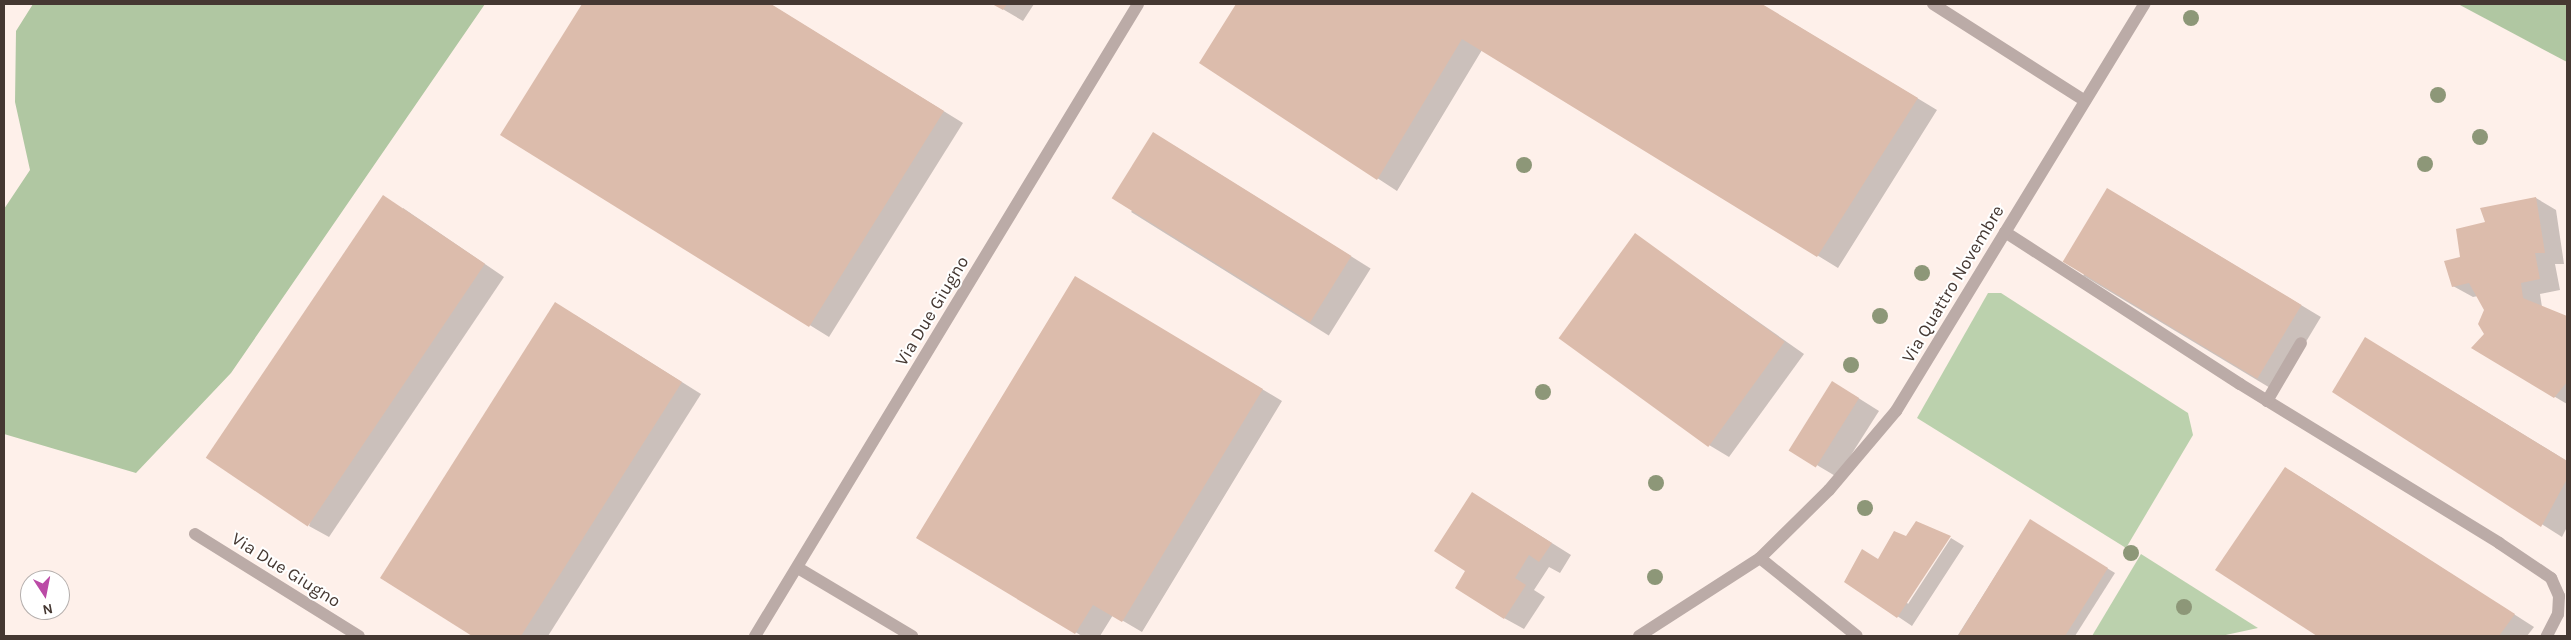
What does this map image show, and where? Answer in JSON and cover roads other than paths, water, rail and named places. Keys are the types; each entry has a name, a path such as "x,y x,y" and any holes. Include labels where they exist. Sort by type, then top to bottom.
{"street":[{"name":"Via Due Giugno","path":"755,636 798,568 1138,4"},
{"path":"1933,4 2085,101"},
{"name":"Via Quattro Novembre","path":"1639,636 1760,558 1829,490 1896,411 2144,4"},
{"path":"2005,232 2267,401 2499,542 2551,578 2559,596 2558,614 2547,636"},
{"path":"2267,401 2301,343"},
{"name":"Via Due Giugno","path":"195,534 359,636"},
{"path":"1760,558 1857,636"},
{"path":"798,568 912,636"}]}
